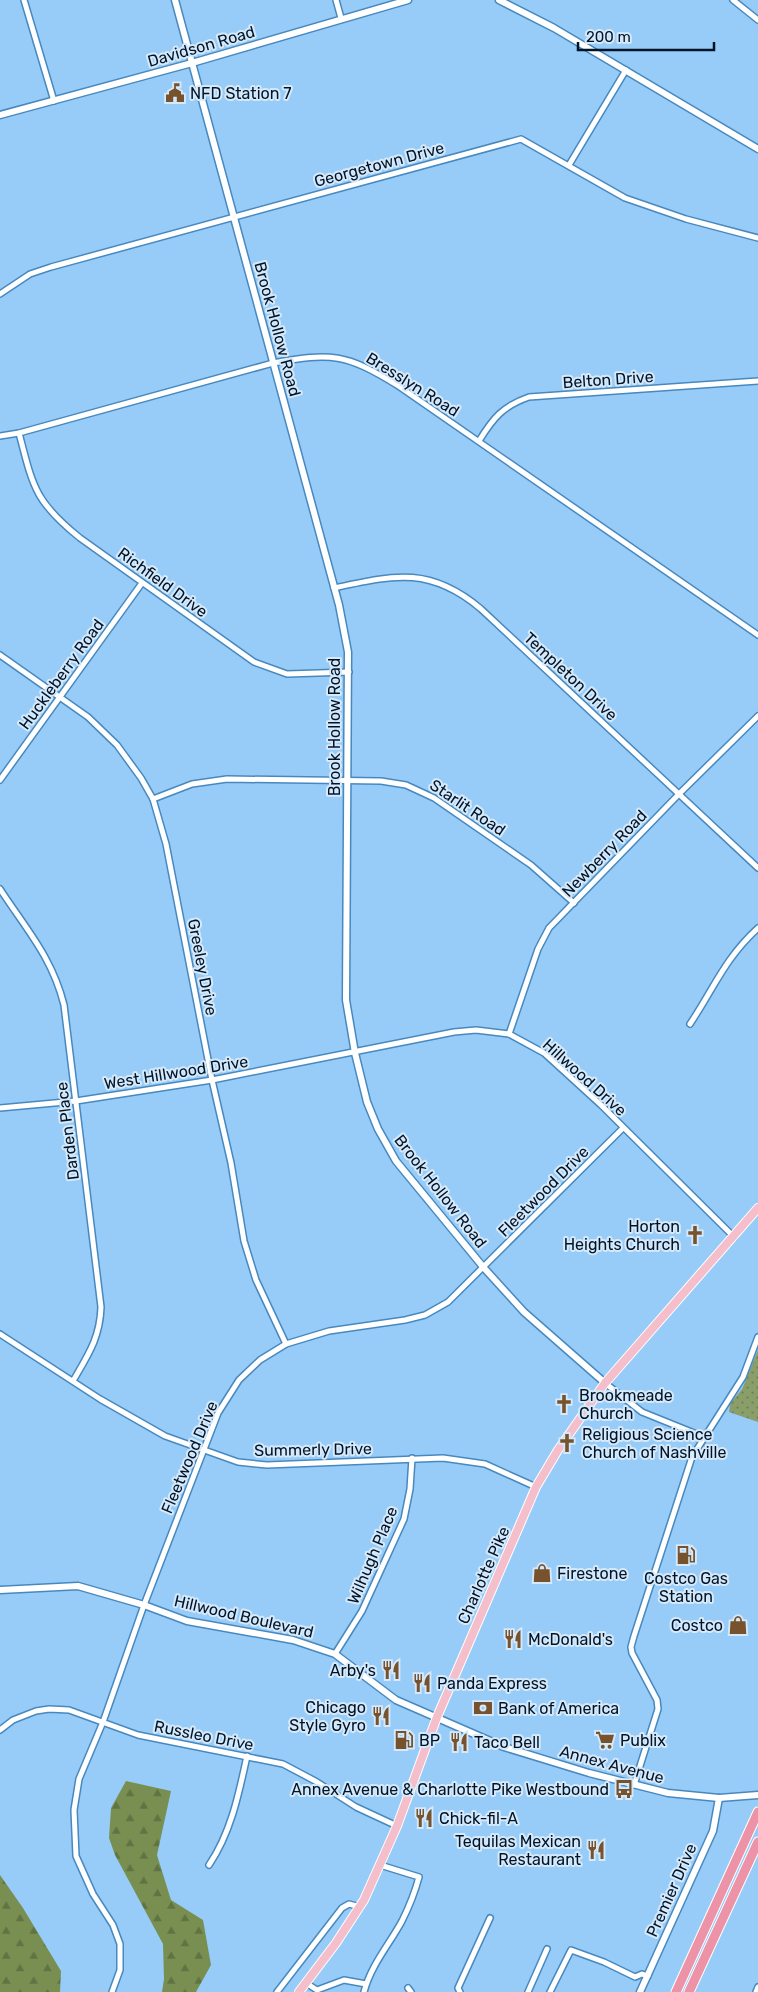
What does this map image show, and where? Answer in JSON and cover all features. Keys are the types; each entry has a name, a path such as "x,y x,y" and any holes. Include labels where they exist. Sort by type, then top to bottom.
{"highway":[{"path":"676,1992 758,1813"},
{"path":"690,1992 758,1842"}],"main road":[{"name":"Charlotte Pike","path":"299,1992 360,1907 380,1865 397,1826 437,1717 536,1487 558,1450 605,1383 758,1208"}],"street":[{"path":"24,0 54,101"},
{"name":"Brook Hollow Road","path":"175,0 334,588 348,652 346,1000 355,1053 367,1102 387,1147 484,1268 524,1312 605,1383"},
{"path":"336,0 341,18"},
{"name":"Davidson Road","path":"0,115 192,63 408,0"},
{"path":"499,0 522,10 758,149"},
{"path":"733,0 758,20"},
{"path":"569,165 626,70"},
{"name":"Georgetown Drive","path":"0,294 30,274 52,267 521,140 569,165 625,198 686,219 758,238"},
{"name":"Bresslyn Road","path":"0,436 19,433 273,363 320,356 340,357 357,363 397,385 758,635"},
{"name":"Belton Drive","path":"479,441 497,415 507,407 529,397 758,381"},
{"name":"Richfield Drive","path":"19,433 31,480 38,495 47,508 80,538 254,662 287,674 349,672"},
{"name":"Templeton Drive","path":"334,588 403,576 428,580 457,590 481,609 680,793 758,868"},
{"name":"Huckleberry Road","path":"0,780 61,698 142,582"},
{"name":"Greeley Drive","path":"0,655 88,718 117,745 141,778 153,799 166,844 247,1250 256,1280 286,1344"},
{"name":"Newberry Road","path":"509,1034 538,949 545,936 574,903 680,793 758,716"},
{"name":"Starlit Road","path":"153,799 192,784 226,779 394,782 425,792 531,865 574,903"},
{"name":"Darden Place","path":"0,889 46,955 64,1004 101,1307 100,1325 94,1346 73,1381"},
{"path":"690,1024 712,985 730,959 745,940 758,928"},
{"name":"Hillwood Drive","path":"355,1053 454,1032 476,1030 509,1034 544,1053 601,1105 623,1128"},
{"name":"West Hillwood Drive","path":"0,1108 76,1101 212,1080 355,1053"},
{"path":"623,1128 734,1237"},
{"name":"Fleetwood Drive","path":"112,1992 120,1970 120,1944 113,1925 93,1894 76,1856 74,1819 79,1779 103,1722 144,1605 218,1413 239,1380 260,1360 286,1344 329,1330 406,1320 425,1315 448,1302 623,1128"},
{"name":"Summerly Drive","path":"0,1334 100,1399 164,1436 238,1462 267,1465 443,1458 485,1464 536,1487"},
{"path":"634,1785 658,1709 656,1700 634,1658 631,1647 692,1457 743,1377 758,1337"},
{"path":"605,1383 642,1412 704,1437"},
{"name":"Wilhugh Place","path":"335,1654 362,1611 404,1519 410,1490 412,1458"},
{"name":"Hillwood Boulevard","path":"0,1590 78,1586 144,1605 187,1621 293,1640 335,1654 396,1700 437,1717"},
{"name":"Russleo Drive","path":"0,1730 24,1715 48,1709 69,1710 140,1735 282,1764 298,1771 356,1807 397,1826"},
{"name":"Annex Avenue","path":"437,1717 504,1747 634,1785 683,1795 719,1798 758,1794"},
{"path":"209,1865 238,1799 247,1756"},
{"name":"Premier Drive","path":"640,1992 713,1831 719,1798"},
{"path":"364,1992 368,1976 402,1921 414,1896 419,1877 380,1865"},
{"path":"277,1992 342,1908 349,1904 360,1907"},
{"path":"460,1992 458,1988 490,1918"},
{"path":"528,1992 547,1949"},
{"path":"550,1992 571,1950 604,1962 635,1977 642,1974 648,1976"},
{"path":"306,1983 317,1990 344,1980 366,1984"},
{"path":"756,1992 758,1987"}],"green space":[{"path":"758,1350 758,1422 729,1412 730,1404 742,1389"},
{"path":"126,1781 171,1791 157,1855 171,1900 203,1920 211,1965 196,1992 162,1992 164,1979 163,1944 115,1855 109,1838 111,1808"},
{"path":"0,1875 23,1908 61,1971 60,1992 0,1992"}],"place":[{"name":"NFD Station 7","path":"175,93"},
{"name":"Horton Heights Church","path":"695,1235"},
{"name":"Brookmeade Church","path":"564,1404"},
{"name":"Religious Science Church of Nashville","path":"567,1443"},
{"name":"Costco Gas Station","path":"686,1555"},
{"name":"Firestone","path":"542,1573"},
{"name":"Costco","path":"738,1625"},
{"name":"McDonald's","path":"513,1639"},
{"name":"Arby's","path":"391,1670"},
{"name":"Panda Express","path":"422,1683"},
{"name":"Bank of America","path":"483,1708"},
{"name":"Chicago Style Gyro","path":"381,1716"},
{"name":"BP","path":"404,1740"},
{"name":"Publix","path":"605,1740"},
{"name":"Taco Bell","path":"459,1742"},
{"name":"Annex Avenue & Charlotte Pike Westbound","path":"624,1789"},
{"name":"Chick-fil-A","path":"424,1818"},
{"name":"Tequilas Mexican Restaurant","path":"596,1850"}]}
